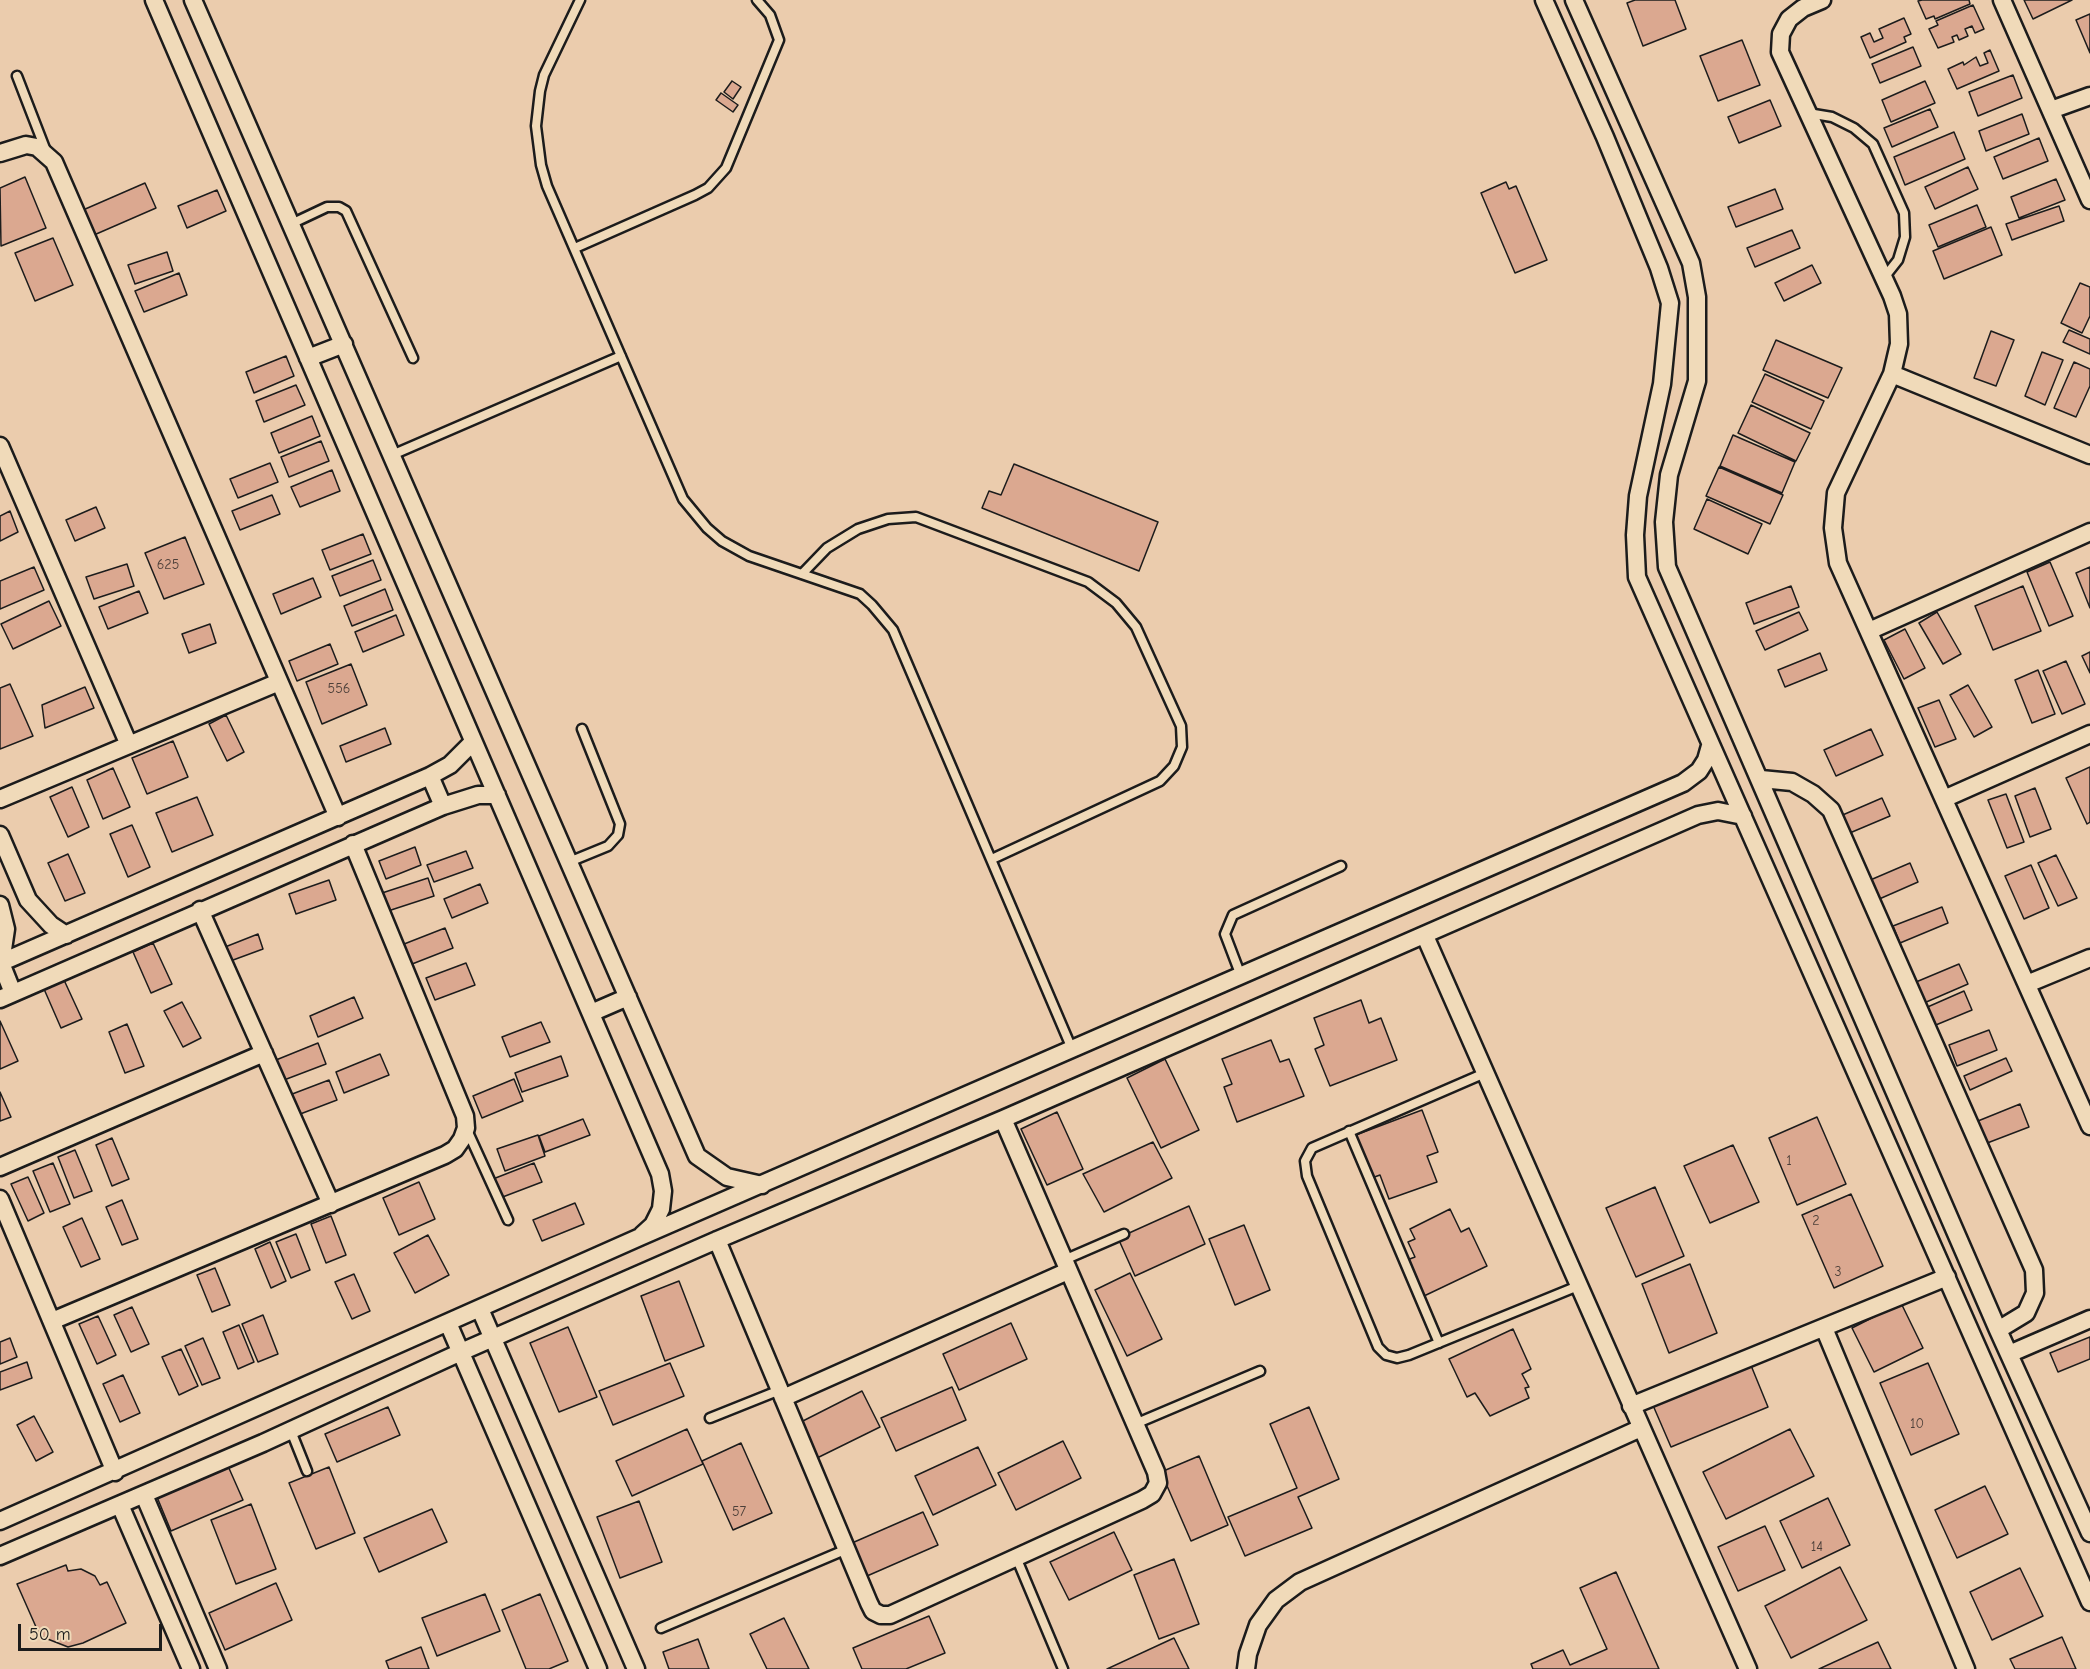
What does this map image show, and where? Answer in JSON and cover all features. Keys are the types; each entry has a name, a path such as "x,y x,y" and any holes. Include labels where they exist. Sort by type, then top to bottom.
{"street":[{"path":"154,0 662,1182 661,1209 653,1225 640,1237"},
{"path":"193,0 697,1156 727,1177 763,1185"},
{"path":"1544,0 1605,137 1659,268 1670,303 1662,384 1638,496 1635,535 1637,577 2090,1602"},
{"path":"1574,0 1628,127 1691,263 1697,297 1697,381 1669,475 1664,522 1667,567 1761,779 1998,1330 2089,1526"},
{"path":"1822,0 1803,8 1789,19 1781,34 1780,52 1898,314 1899,344 1892,374 1836,493 1833,528 1838,562 1946,798 2090,1126"},
{"path":"2002,0 2090,200"},
{"path":"2050,110 2090,96"},
{"path":"1605,137 1628,127"},
{"path":"0,153 26,145 37,147 48,154 54,162 338,817"},
{"path":"308,358 344,344"},
{"path":"1892,374 2090,455"},
{"path":"0,446 129,745"},
{"path":"1869,631 2090,532"},
{"path":"0,799 279,681"},
{"path":"1946,798 2090,734"},
{"path":"0,963 430,776 450,765 473,741"},
{"path":"0,1521 115,1472 640,1237 1683,783 1699,771 1706,760 1710,746"},
{"path":"430,776 443,806"},
{"path":"1761,779 1792,782 1813,794 1831,810 2034,1270 2036,1293 2026,1313 1998,1330"},
{"path":"28,900 1,908 6,929 0,963 6,996 443,806 478,795 497,795"},
{"path":"0,1556 291,1431 461,1352 717,1240 1003,1119 1698,815 1718,811 1743,816"},
{"path":"0,835 28,900 51,925 66,935"},
{"path":"51,1321 445,1155 455,1149 462,1139 466,1128 465,1116 353,844"},
{"path":"200,910 331,1204"},
{"path":"1425,936 1748,1669"},
{"path":"2027,984 2090,958"},
{"path":"591,1013 628,997"},
{"path":"0,1167 264,1053"},
{"path":"717,1240 873,1611 881,1615 890,1615 1152,1494 1158,1483 1156,1472 1136,1424 1003,1119"},
{"path":"1915,1203 1940,1192"},
{"path":"0,1199 115,1472"},
{"path":"782,1394 1066,1266"},
{"path":"1631,1406 1947,1277"},
{"path":"480,1309 636,1669"},
{"path":"2009,1354 2090,1319"},
{"path":"448,1323 598,1669"},
{"path":"1824,1328 1966,1669"},
{"path":"1246,1669 1252,1639 1262,1618 1276,1600 1300,1581 1641,1428"},
{"path":"144,1495 218,1669"},
{"path":"120,1505 191,1669"}],"lane":[{"path":"580,0 544,75 536,126 544,175 683,499 707,528 735,549 860,594 893,630 1072,1049"},
{"path":"575,248 695,195 708,188 726,168 779,40 770,15 757,0"},
{"path":"16,76 48,154"},
{"path":"1807,113 1832,117 1854,128 1873,144 1904,213 1905,237 1898,260 1883,279"},
{"path":"291,224 327,207 339,207 346,211 413,358"},
{"path":"392,455 621,356"},
{"path":"802,574 827,548 858,529 888,519 916,517 1088,582 1116,603 1136,627 1181,726 1182,747 1174,766 1160,781 992,859"},
{"path":"569,862 608,846 618,835 620,824 582,729"},
{"path":"1241,976 1225,934 1233,915 1341,866"},
{"path":"1485,1073 1312,1149 1305,1161 1378,1347 1386,1355 1397,1358 1578,1286"},
{"path":"466,1128 508,1220"},
{"path":"1349,1131 1440,1342"},
{"path":"1066,1266 1124,1234"},
{"path":"1136,1424 1260,1371"},
{"path":"710,1418 782,1394"},
{"path":"291,1431 307,1471"},
{"path":"661,1628 847,1549"},
{"path":"1016,1557 1063,1669"}],"building":[{"path":"1635,0 1675,0 1686,29 1643,46 1627,3"},
{"path":"1969,0 1970,4 1935,19 1934,16 1926,19 1918,1"},
{"path":"2024,0 2072,0 2033,19"},
{"path":"1973,5 1984,29 1975,33 1972,26 1965,29 1968,36 1959,40 1957,35 1952,37 1954,42 1938,48 1929,29 1938,25 1936,21"},
{"path":"2090,14 2090,53 2076,20"},
{"path":"1904,18 1911,34 1904,37 1906,42 1870,58 1861,37 1870,33 1874,42 1883,38 1879,29"},
{"path":"1742,40 1760,85 1718,101 1700,56"},
{"path":"1913,47 1921,66 1880,83 1872,64"},
{"path":"1990,50 1999,71 1957,89 1948,69 1963,62 1964,65 1976,57 1980,66 1988,63 1984,53"},
{"path":"2013,75 2022,98 1978,116 1969,92"},
{"path":"732,81 741,87 733,99 724,92"},
{"path":"1925,81 1935,103 1891,122 1882,100"},
{"path":"721,93 738,105 733,112 716,100"},
{"path":"1770,100 1781,126 1739,143 1728,117"},
{"path":"1930,109 1938,127 1892,147 1884,128"},
{"path":"2022,114 2029,134 1986,151 1979,131"},
{"path":"1954,132 1965,159 1905,185 1894,157"},
{"path":"2039,138 2048,161 2003,179 1994,157"},
{"path":"1968,167 1978,189 1935,209 1925,187"},
{"path":"25,177 46,228 1,246 0,188"},
{"path":"2056,179 2065,200 2019,218 2011,197"},
{"path":"1506,182 1509,189 1516,186 1547,260 1515,273 1481,193"},
{"path":"145,183 156,208 94,235 83,210"},
{"path":"1775,189 1783,209 1736,227 1728,207"},
{"path":"217,190 226,211 187,228 178,206"},
{"path":"1977,205 1986,227 1938,247 1929,225"},
{"path":"2059,206 2064,221 2012,240 2006,224"},
{"path":"1991,227 2002,255 1944,279 1933,251"},
{"path":"1792,230 1800,248 1755,267 1747,248"},
{"path":"53,238 73,285 35,301 15,253"},
{"path":"167,252 173,271 135,284 128,265"},
{"path":"1812,265 1821,283 1784,301 1775,283"},
{"path":"179,273 187,295 144,312 135,291"},
{"path":"2080,283 2090,287 2090,316 2082,333 2061,323"},
{"path":"2069,330 2090,339 2090,354 2063,342"},
{"path":"1991,331 2014,340 1996,386 1974,378"},
{"path":"1776,340 1842,368 1828,398 1763,370"},
{"path":"2042,352 2063,360 2045,405 2025,396"},
{"path":"286,356 294,376 254,393 246,372"},
{"path":"2074,362 2090,369 2090,386 2076,417 2054,408"},
{"path":"1765,374 1824,401 1811,429 1752,402"},
{"path":"296,385 305,405 264,422 256,401"},
{"path":"1751,405 1810,433 1796,461 1738,433"},
{"path":"312,416 320,436 279,453 271,433"},
{"path":"1733,435 1795,462 1782,493 1720,466"},
{"path":"321,441 329,461 289,477 281,457"},
{"path":"270,463 278,482 238,498 230,479"},
{"path":"1014,464 1158,522 1139,571 982,508 989,491 1001,495"},
{"path":"1719,467 1783,495 1770,524 1706,496"},
{"path":"332,470 340,491 300,507 291,487"},
{"path":"272,495 280,514 240,530 232,511"},
{"path":"1707,499 1762,524 1748,554 1694,529"},
{"path":"96,507 105,528 75,541 66,520"},
{"path":"10,511 18,532 0,541 0,516"},
{"path":"363,534 371,554 330,570 322,550"},
{"path":"185,537 204,584 164,599 145,553"},
{"path":"373,560 381,580 340,596 332,576"},
{"path":"2050,562 2073,616 2049,626 2027,572"},
{"path":"127,564 134,586 94,599 86,577"},
{"path":"34,567 44,590 0,609 0,581"},
{"path":"2090,567 2090,608 2076,573"},
{"path":"313,578 321,597 281,614 273,594"},
{"path":"1791,586 1799,607 1754,624 1746,603"},
{"path":"2023,586 2041,631 1993,650 1975,606"},
{"path":"385,589 393,610 352,626 344,606"},
{"path":"139,591 148,613 108,629 99,607"},
{"path":"49,601 61,626 13,649 1,624"},
{"path":"1799,612 1808,630 1765,650 1756,631"},
{"path":"1937,612 1961,654 1943,664 1919,623"},
{"path":"396,615 404,635 363,652 355,632"},
{"path":"210,624 216,643 189,653 182,634"},
{"path":"1905,629 1925,668 1904,679 1884,640"},
{"path":"330,644 338,664 297,681 289,661"},
{"path":"2090,652 2090,673 2082,656"},
{"path":"1820,653 1827,670 1785,687 1778,670"},
{"path":"2066,661 2085,704 2062,714 2043,671"},
{"path":"351,664 367,705 322,724 306,682"},
{"path":"2038,670 2055,714 2032,723 2015,680"},
{"path":"10,684 33,736 0,749 0,688"},
{"path":"1968,685 1992,727 1974,737 1950,695"},
{"path":"85,687 94,708 45,728 42,705"},
{"path":"1939,700 1956,739 1935,747 1918,708"},
{"path":"226,715 244,752 227,761 209,724"},
{"path":"385,728 391,744 346,762 340,746"},
{"path":"1871,729 1883,755 1836,776 1824,750"},
{"path":"173,741 188,777 147,794 132,758"},
{"path":"2090,767 2090,822 2087,824 2066,778"},
{"path":"113,768 130,807 103,819 87,780"},
{"path":"72,787 89,827 68,837 50,797"},
{"path":"2035,788 2051,829 2030,837 2015,796"},
{"path":"2006,794 2024,842 2007,848 1988,800"},
{"path":"197,797 213,835 172,852 156,813"},
{"path":"1882,798 1890,816 1845,835 1838,817"},
{"path":"132,825 150,867 128,877 110,834"},
{"path":"415,847 421,865 386,879 379,861"},
{"path":"466,851 473,868 434,882 427,865"},
{"path":"68,854 85,893 65,901 48,863"},
{"path":"2056,855 2077,898 2058,906 2038,863"},
{"path":"1910,863 1918,882 1877,900 1868,881"},
{"path":"2031,865 2049,908 2024,919 2005,876"},
{"path":"428,878 434,896 388,911 382,893"},
{"path":"329,880 336,900 296,914 289,894"},
{"path":"480,884 488,903 452,918 444,899"},
{"path":"1942,907 1948,923 1900,943 1893,926"},
{"path":"445,928 453,948 407,966 399,946"},
{"path":"258,934 263,949 225,963 220,949"},
{"path":"153,943 172,984 151,993 133,952"},
{"path":"466,963 475,985 435,1000 426,978"},
{"path":"1959,964 1968,984 1924,1003 1916,982"},
{"path":"64,980 82,1019 61,1028 44,989"},
{"path":"1964,991 1972,1010 1931,1027 1923,1009"},
{"path":"354,997 363,1018 318,1037 310,1016"},
{"path":"1361,1000 1369,1023 1381,1018 1397,1060 1330,1086 1315,1049 1324,1045 1314,1018"},
{"path":"182,1002 201,1038 183,1047 164,1011"},
{"path":"0,1021 18,1061 0,1069"},
{"path":"541,1022 550,1042 510,1057 502,1037"},
{"path":"127,1024 144,1066 125,1073 109,1032"},
{"path":"1989,1030 1997,1050 1957,1066 1949,1045"},
{"path":"1271,1040 1280,1062 1289,1059 1304,1096 1237,1122 1224,1087 1232,1084 1222,1059"},
{"path":"318,1043 326,1064 284,1080 276,1060"},
{"path":"380,1054 389,1075 344,1093 336,1072"},
{"path":"561,1056 568,1076 522,1092 515,1073"},
{"path":"2006,1058 2012,1071 1970,1090 1964,1076"},
{"path":"1165,1059 1199,1130 1161,1148 1127,1078"},
{"path":"514,1079 523,1101 482,1118 473,1096"},
{"path":"329,1080 337,1100 295,1116 287,1096"},
{"path":"0,1092 11,1117 0,1121"},
{"path":"2020,1104 2029,1127 1982,1145 1973,1123"},
{"path":"1422,1110 1438,1152 1427,1156 1437,1182 1389,1199 1380,1175 1369,1179 1353,1136"},
{"path":"1057,1112 1083,1169 1047,1185 1021,1129"},
{"path":"1817,1117 1846,1184 1797,1205 1769,1138"},
{"path":"583,1119 590,1135 545,1152 539,1136"},
{"path":"538,1135 545,1156 505,1171 497,1149"},
{"path":"112,1138 129,1179 112,1186 96,1145"},
{"path":"1153,1142 1172,1178 1104,1212 1083,1174"},
{"path":"1733,1145 1759,1202 1710,1223 1684,1166"},
{"path":"75,1150 92,1191 74,1198 58,1157"},
{"path":"53,1163 70,1204 50,1212 33,1171"},
{"path":"534,1163 542,1182 500,1198 493,1179"},
{"path":"28,1177 44,1213 28,1221 11,1184"},
{"path":"419,1182 435,1219 399,1235 383,1198"},
{"path":"1655,1187 1684,1256 1636,1277 1606,1208"},
{"path":"1851,1194 1883,1266 1834,1288 1802,1215"},
{"path":"122,1200 138,1239 122,1245 106,1207"},
{"path":"575,1203 584,1224 542,1241 533,1220"},
{"path":"1189,1206 1205,1244 1135,1276 1118,1238"},
{"path":"1450,1209 1461,1232 1469,1228 1487,1266 1424,1296 1407,1260 1415,1257 1408,1242 1415,1239 1410,1229"},
{"path":"331,1216 346,1255 326,1263 311,1224"},
{"path":"82,1218 100,1259 81,1267 63,1227"},
{"path":"1244,1225 1270,1290 1235,1305 1209,1239"},
{"path":"296,1234 310,1270 291,1278 276,1242"},
{"path":"428,1235 449,1275 415,1293 394,1253"},
{"path":"270,1242 286,1281 271,1288 255,1249"},
{"path":"1690,1264 1717,1333 1669,1353 1642,1284"},
{"path":"215,1268 230,1305 212,1312 197,1275"},
{"path":"1130,1273 1162,1339 1127,1356 1095,1290"},
{"path":"354,1274 370,1311 352,1319 335,1282"},
{"path":"679,1281 704,1346 665,1361 641,1296"},
{"path":"1901,1303 1923,1348 1874,1372 1852,1328"},
{"path":"132,1307 149,1344 131,1352 114,1315"},
{"path":"263,1315 278,1354 258,1362 242,1324"},
{"path":"98,1316 116,1355 97,1364 79,1324"},
{"path":"1011,1323 1027,1359 959,1390 943,1354"},
{"path":"239,1325 254,1362 238,1369 223,1332"},
{"path":"568,1327 597,1397 559,1412 530,1343"},
{"path":"1513,1329 1531,1369 1522,1374 1529,1387 1525,1388 1529,1398 1490,1416 1475,1393 1467,1397 1449,1359"},
{"path":"2090,1337 2090,1359 2058,1372 2050,1353"},
{"path":"10,1338 17,1357 0,1364 0,1342"},
{"path":"203,1338 220,1378 202,1385 185,1346"},
{"path":"181,1349 198,1386 179,1395 162,1357"},
{"path":"27,1362 32,1378 0,1390 0,1372"},
{"path":"670,1363 684,1396 613,1425 599,1391"},
{"path":"1750,1363 1768,1407 1671,1447 1652,1403"},
{"path":"1928,1363 1959,1434 1911,1455 1880,1383"},
{"path":"123,1375 140,1413 120,1422 103,1384"},
{"path":"952,1387 966,1420 896,1451 881,1418"},
{"path":"862,1391 880,1427 813,1460 795,1425"},
{"path":"388,1407 400,1435 337,1462 325,1434"},
{"path":"1309,1407 1339,1479 1298,1497 1312,1528 1245,1556 1228,1517 1297,1488 1270,1424"},
{"path":"34,1416 53,1452 36,1461 17,1425"},
{"path":"687,1429 703,1464 632,1496 616,1461"},
{"path":"1790,1429 1814,1476 1726,1519 1703,1472"},
{"path":"1063,1441 1081,1478 1016,1510 998,1473"},
{"path":"741,1443 772,1513 733,1530 702,1461"},
{"path":"978,1447 996,1485 933,1515 915,1476"},
{"path":"1199,1456 1228,1525 1191,1541 1161,1472"},
{"path":"228,1466 243,1500 171,1531 157,1497"},
{"path":"329,1467 355,1533 316,1549 289,1483"},
{"path":"1985,1486 2008,1534 1957,1558 1935,1510"},
{"path":"1828,1498 1850,1545 1802,1568 1780,1521"},
{"path":"639,1501 662,1562 620,1578 597,1517"},
{"path":"251,1504 276,1569 236,1584 211,1520"},
{"path":"432,1509 447,1542 379,1572 364,1538"},
{"path":"923,1512 938,1545 867,1576 852,1543"},
{"path":"1765,1526 1785,1570 1738,1591 1718,1547"},
{"path":"1114,1532 1132,1570 1069,1600 1050,1562"},
{"path":"1174,1559 1199,1624 1159,1639 1134,1575"},
{"path":"66,1565 68,1571 81,1569 95,1576 100,1585 107,1582 126,1623 83,1643 68,1647 40,1636 17,1584"},
{"path":"1840,1567 1867,1620 1791,1658 1765,1606"},
{"path":"2020,1568 2043,1616 1992,1640 1970,1592"},
{"path":"1616,1572 1659,1669 1533,1669 1531,1664 1563,1650 1570,1665 1607,1649 1580,1588"},
{"path":"276,1583 292,1620 225,1650 209,1613"},
{"path":"485,1594 500,1631 437,1656 422,1618"},
{"path":"540,1594 568,1661 549,1669 526,1669 502,1610"},
{"path":"929,1616 945,1653 906,1669 862,1669 853,1648"},
{"path":"784,1618 809,1669 767,1669 750,1634"},
{"path":"2062,1637 2076,1669 2015,1669 2010,1659"},
{"path":"1174,1638 1189,1669 1107,1669"},
{"path":"698,1639 709,1669 669,1669 663,1652"},
{"path":"1878,1642 1891,1669 1819,1669"},
{"path":"421,1647 429,1669 389,1669 386,1661"}]}
